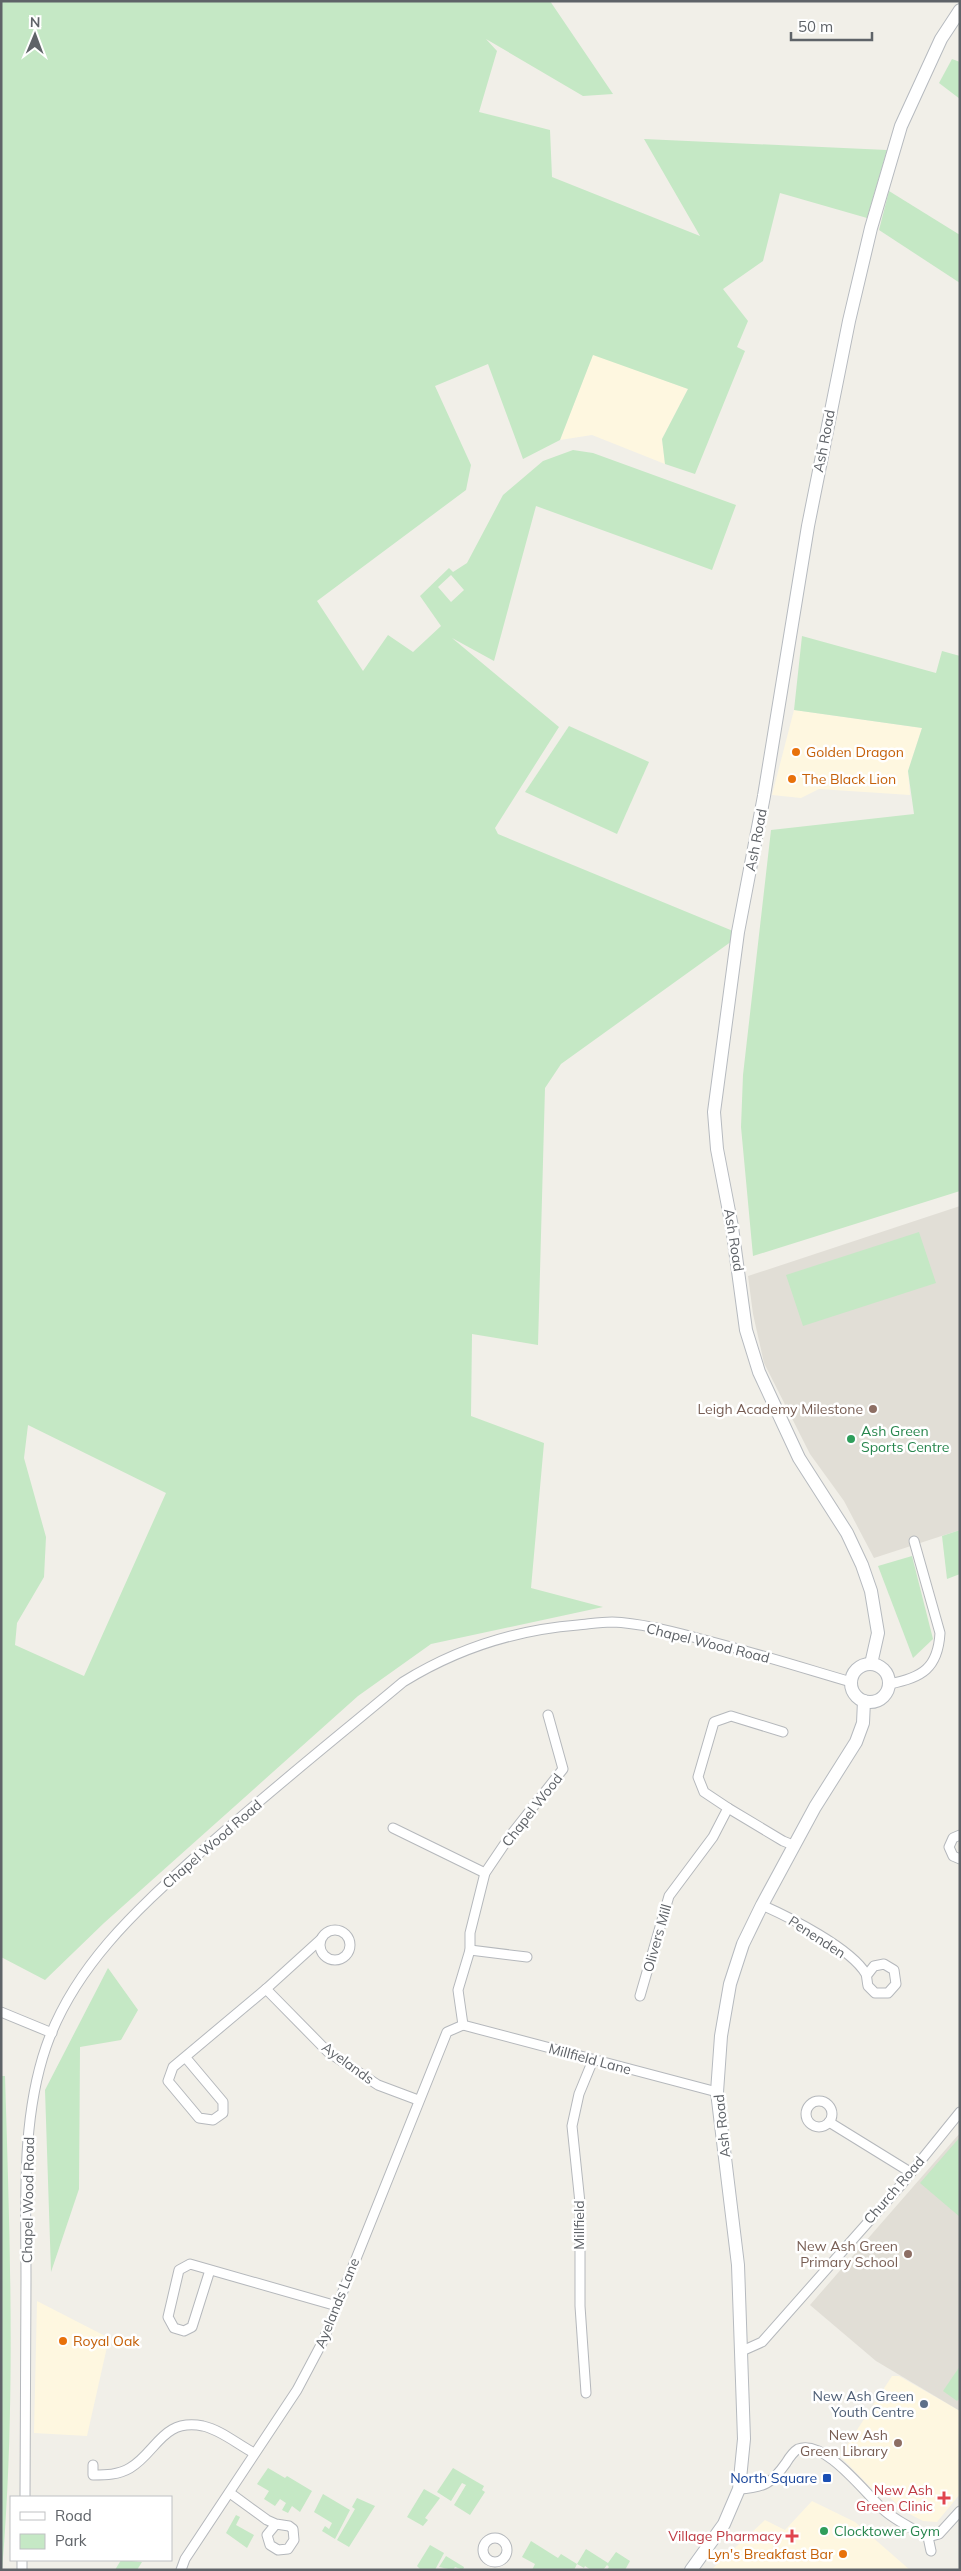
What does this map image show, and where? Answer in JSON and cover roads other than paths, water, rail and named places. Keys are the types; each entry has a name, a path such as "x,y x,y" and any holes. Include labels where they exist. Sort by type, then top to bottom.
{"street":[{"name":"Ash Road","path":"871,1664 878,1633 871,1591 862,1565 847,1533 799,1458 759,1372 746,1330 732,1227 717,1149 714,1112 738,932 764,796 808,526 849,321 871,228 901,126 941,39 960,10"},
{"path":"889,1684 918,1677 932,1664 939,1649 940,1633 914,1541"},
{"name":"Chapel Wood Road","path":"25,2496 26,2194 30,2124 37,2079 52,2033 78,1981 117,1930 233,1824 403,1682 434,1663 473,1646 511,1634 550,1627 612,1622 664,1630 743,1649 851,1682"},
{"path":"871,1664 884,1670 889,1684 881,1699 864,1701 854,1694 851,1682 857,1669 871,1664"},
{"name":"Ash Road","path":"691,2570 724,2524 739,2489 744,2439 738,2265 717,2092 721,2036 730,1984 742,1944 793,1845 856,1742 863,1722 864,1701"},
{"name":"Chapel Wood","path":"463,2025 458,1990 470,1950 470,1932 485,1873 510,1836 563,1769 548,1715"},
{"path":"784,1732 731,1716 714,1722 698,1777 704,1792 783,1841 793,1845"},
{"name":"Olivers Mill","path":"640,1996 669,1896 713,1837 728,1808"},
{"path":"392,1828 485,1873"},
{"path":"960,1835 953,1838 949,1847 953,1856 960,1859"},
{"name":"Penenden","path":"762,1905 813,1931 848,1956 867,1975"},
{"path":"186,2058 223,2102 223,2113 213,2120 199,2118 168,2081 173,2067 266,1989 320,1940"},
{"path":"470,1950 527,1957"},
{"name":"Ayelands","path":"266,1989 328,2052 378,2085 418,2100"},
{"path":"1,2012 52,2033"},
{"name":"Millfield Lane","path":"463,2025 717,2092"},
{"name":"Ayelands Lane","path":"181,2570 186,2559 254,2453 298,2390 323,2341 446,2032 463,2025"},
{"name":"Millfield","path":"586,2393 580,2306 580,2203 572,2126 579,2094 593,2060"},
{"name":"Church Road","path":"742,2351 762,2342 960,2112"},
{"path":"829,2122 910,2172"},
{"path":"210,2270 192,2327 184,2331 174,2328 168,2317 179,2270 190,2264 336,2306"},
{"path":"93,2465 92,2475 118,2474 132,2467 168,2431 189,2425 213,2430 254,2453"},
{"path":"739,2489 770,2483 791,2455 799,2449 818,2450 834,2459 886,2512 928,2537 939,2534 960,2511"},
{"path":"230,2493 276,2524"},
{"path":"928,2537 931,2552"},
{"path":"500,2560 505,2570"}],"place":[{"name":"Golden Dragon","path":"796,752"},
{"name":"The Black Lion","path":"792,779"},
{"name":"Leigh Academy Milestone","path":"873,1409"},
{"name":"Ash Green Sports Centre","path":"851,1439"},
{"name":"New Ash Green Primary School","path":"908,2254"},
{"name":"Royal Oak","path":"63,2341"},
{"name":"New Ash Green Youth Centre","path":"924,2404"},
{"name":"New Ash Green Library","path":"898,2443"},
{"name":"North Square","path":"827,2478"},
{"name":"New Ash Green Clinic","path":"944,2498"},
{"name":"Clocktower Gym","path":"824,2531"},
{"name":"Village Pharmacy","path":"792,2536"},
{"name":"Lyn's Breakfast Bar","path":"843,2554"}]}
